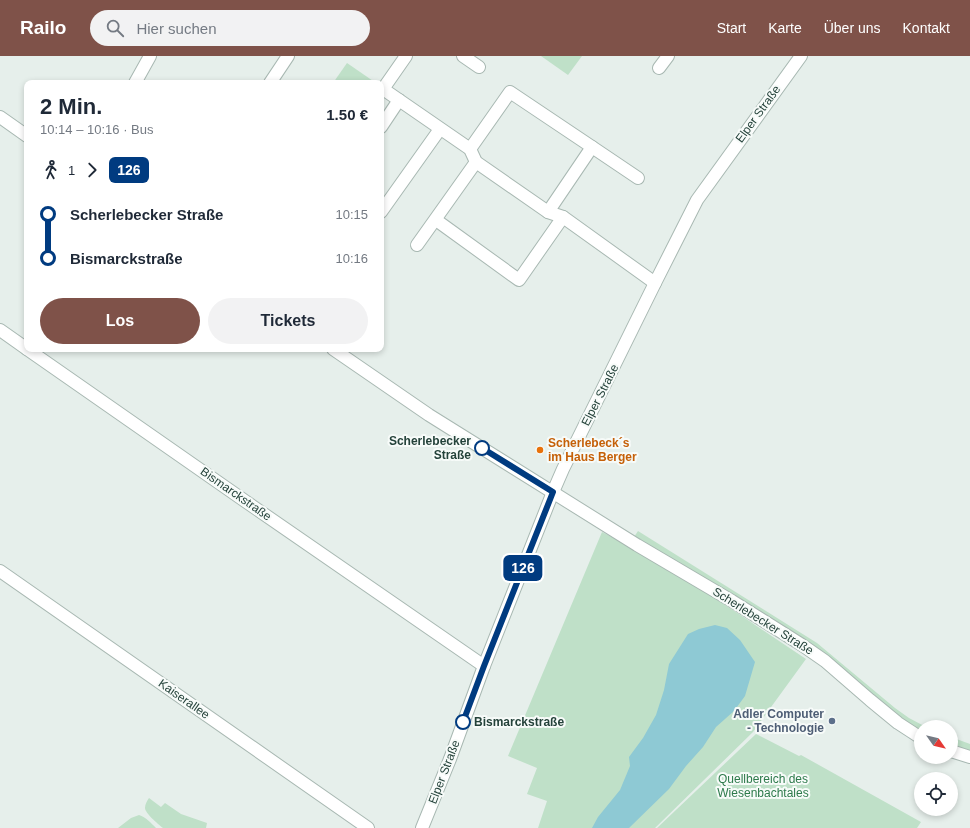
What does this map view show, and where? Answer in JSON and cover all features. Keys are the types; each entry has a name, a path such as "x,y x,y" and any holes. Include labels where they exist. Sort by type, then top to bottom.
{"street":[{"path":"137,80 150,56"},
{"path":"272,80 288,56"},
{"path":"384,88 406,56"},
{"path":"463,56 479,67"},
{"path":"659,68 668,56"},
{"name":"Elper Straße","path":"422,828 450,759 484,666 563,469 697,200 800,56"},
{"path":"384,90 470,150 476,162 548,212 563,216 655,283"},
{"path":"470,150 510,92 638,178"},
{"path":"384,122 399,100"},
{"path":"0,117 24,134"},
{"path":"384,208 440,129"},
{"path":"548,212 592,147"},
{"path":"417,245 476,162"},
{"path":"436,220 519,280 563,216"},
{"name":"Bismarckstraße","path":"0,330 24,347"},
{"name":"Bismarckstraße","path":"31,352 484,666"},
{"name":"Scherlebecker Straße","path":"337,352 429,415 637,545 732,601 802,645 825,661 898,723 914,733"},
{"name":"Kaiserallee","path":"0,571 368,828"},
{"path":"958,753 970,757"}],"green space":[{"path":"541,56 582,56 568,75"},
{"path":"347,63 372,80 335,80"},
{"path":"638,531 817,643 895,708 914,721 914,728 634,537"},
{"path":"602,532 655,560 681,576 806,659 753,732 655,828 538,828 547,801 527,794 537,768 508,756"},
{"name":"Quellbereich des Wiesenbachtales","path":"756,734 799,756 801,755 921,822 917,828 657,828"},
{"path":"958,740 970,744 970,752 958,748"},
{"path":"149,798 161,807 165,803 181,814 207,823 206,828 163,828 147,813 145,805"},
{"path":"139,815 156,828 118,828 131,818"}],"water":[{"path":"715,625 727,628 740,640 755,662 745,696 734,711 716,727 703,747 686,766 669,789 629,828 592,828 598,817 620,790 630,766 629,757 643,738 656,715 664,690 669,664 688,634 699,629"}],"bus line":[{"name":"126","path":"463,722 553,492 482,448"}],"place":[{"name":"Scherlebecker Straße","path":"482,448"},
{"name":"Scherlebeck´s im Haus Berger","path":"540,450"},
{"name":"Adler Computer - Technologie","path":"832,721"},
{"name":"Bismarckstraße","path":"463,722"}]}
